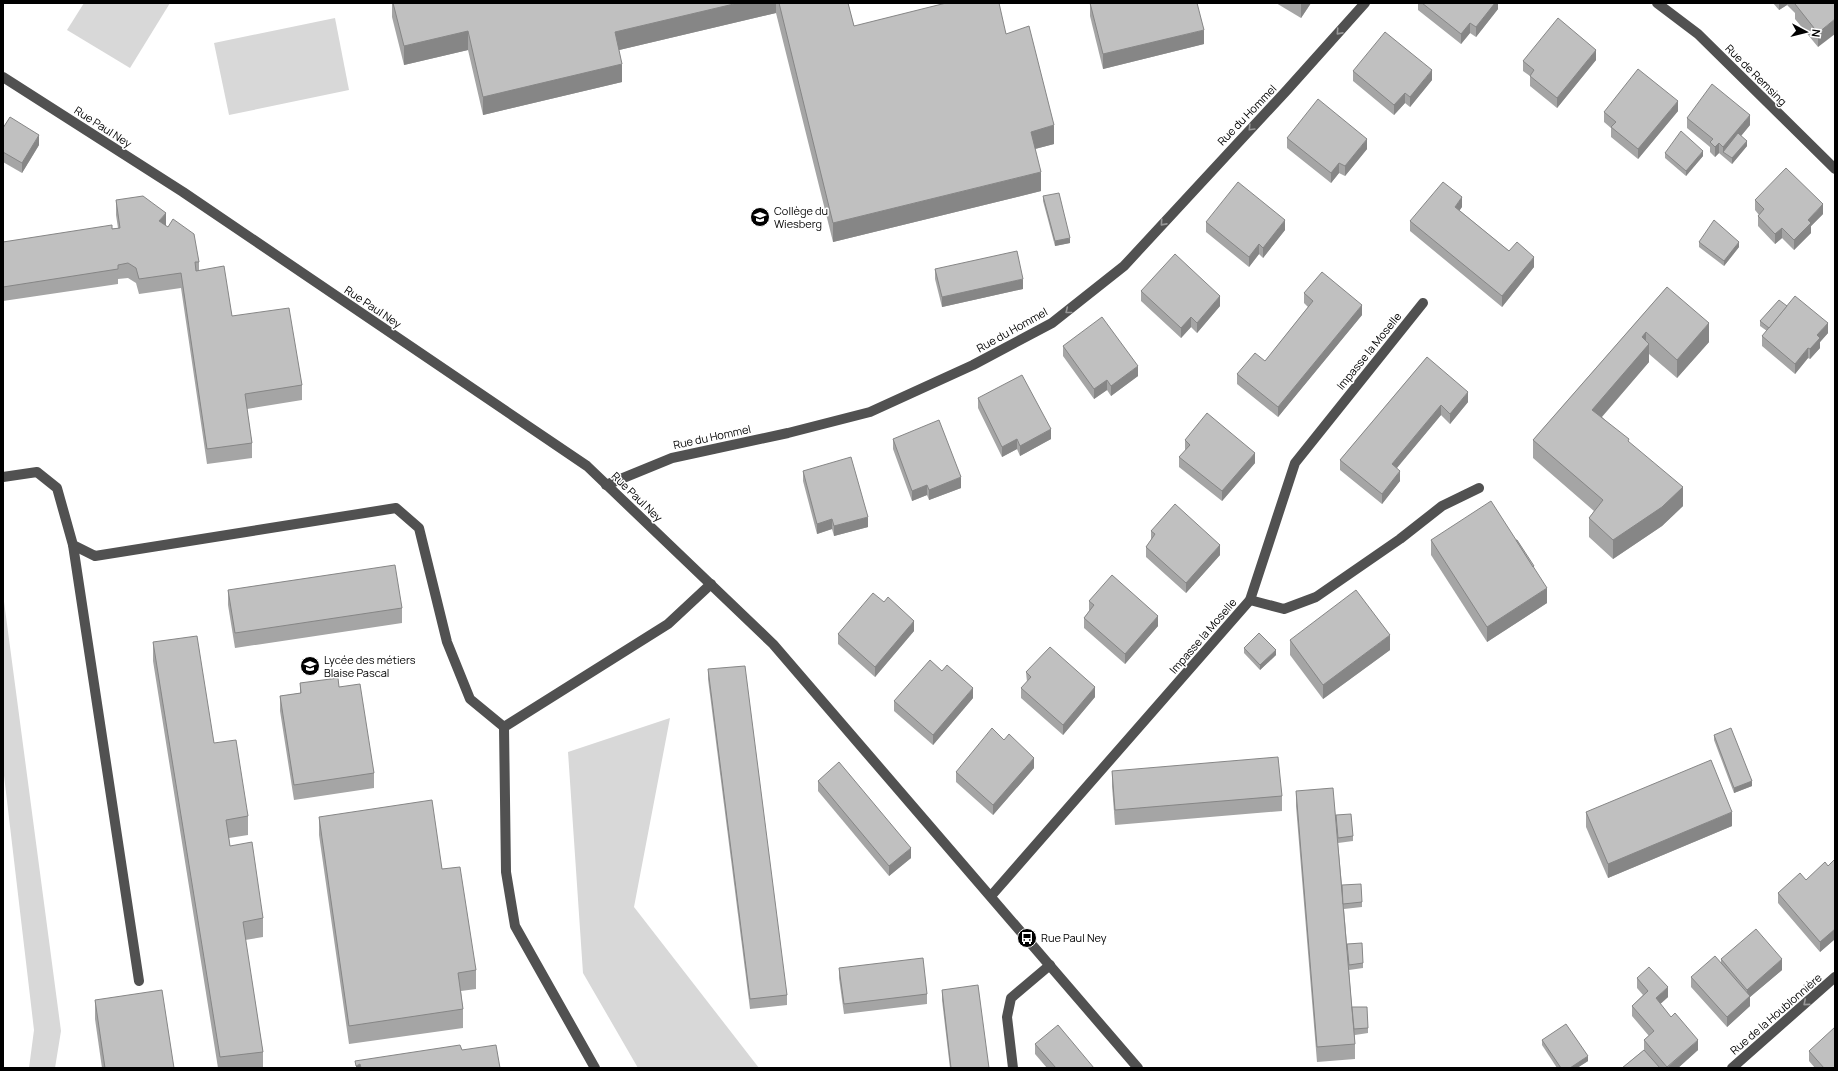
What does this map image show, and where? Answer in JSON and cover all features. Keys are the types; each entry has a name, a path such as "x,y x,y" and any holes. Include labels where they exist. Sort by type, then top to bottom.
{"street":[{"name":"Rue du Hommel","path":"606,485 672,458 788,433 870,412 973,365 1052,323 1124,266 1287,90 1365,3"},
{"name":"Rue de Remsing","path":"1657,3 1698,34 1835,169"},
{"name":"Rue Paul Ney","path":"3,77 183,192 587,466 773,644 1138,1068"},
{"name":"Impasse la Moselle","path":"991,896 1250,600 1295,463 1423,303"},
{"path":"3,477 37,472 57,488 73,545 139,981"},
{"path":"1250,600 1284,609 1316,597 1400,539 1442,506 1479,488"},
{"path":"73,545 95,556 396,508 419,528 447,642 470,699 504,727 506,872 515,926 595,1068"},
{"path":"504,727 668,624 711,584"},
{"path":"1013,1068 1007,1017 1010,998 1050,965"},
{"name":"Rue de la Houblonnière","path":"1732,1068 1835,977"}],"shaded area":[{"path":"84,3 170,3 130,68 67,30"},
{"path":"335,18 349,90 229,115 214,43"},
{"path":"3,594 61,1031 55,1068 29,1068 34,1030 3,767"},
{"path":"670,718 634,907 759,1068 638,1068 583,973 568,752"}],"building":[{"path":"393,3 738,3 615,32 622,64 483,97 468,31 404,46"},
{"path":"779,3 848,3 854,26 946,3 999,3 1006,34 1029,26 1054,125 1031,132 1041,172 833,223"},
{"path":"1090,3 1197,3 1204,30 1103,54"},
{"path":"1422,3 1495,3 1476,27 1470,23 1461,34"},
{"path":"1835,3 1835,19 1818,33 1795,4"},
{"path":"1558,18 1596,50 1557,98 1530,76 1534,70 1523,61"},
{"path":"1385,32 1432,70 1410,97 1405,93 1394,105 1353,71"},
{"path":"1638,69 1678,101 1638,149 1611,127 1616,122 1604,112"},
{"path":"1712,84 1750,115 1723,147 1719,143 1715,147 1710,142 1713,139 1687,118"},
{"path":"1318,99 1367,139 1345,166 1339,163 1331,173 1287,138"},
{"path":"10,117 39,135 22,163 3,152 3,128"},
{"path":"1681,131 1703,151 1686,171 1665,153"},
{"path":"1738,133 1747,141 1732,158 1723,152"},
{"path":"1786,168 1823,204 1808,220 1811,223 1794,240 1782,228 1775,234 1758,216 1764,209 1755,200"},
{"path":"1238,182 1285,220 1263,248 1259,244 1249,257 1206,222"},
{"path":"1443,182 1462,197 1455,207 1509,251 1517,242 1534,257 1502,296 1410,221"},
{"path":"1059,193 1070,238 1055,241 1043,196"},
{"path":"143,196 166,213 159,221 168,227 173,219 194,234 199,262 195,262 196,271 224,266 232,316 289,308 302,385 245,394 252,443 207,449 181,273 139,279 136,268 128,263 118,265 118,269 3,287 3,242 112,225 112,229 120,228 116,200"},
{"path":"1714,220 1739,242 1724,261 1699,242"},
{"path":"1017,251 1023,279 942,297 935,269"},
{"path":"1175,254 1220,296 1197,323 1191,317 1181,328 1141,291"},
{"path":"1322,272 1362,305 1278,407 1237,374 1255,353 1265,361 1313,301 1304,293"},
{"path":"1667,287 1709,323 1677,360 1646,332 1642,337 1649,344 1592,410 1629,439 1628,441 1683,487 1662,507 1613,540 1589,518 1603,500 1533,440"},
{"path":"1795,296 1828,323 1817,335 1820,338 1810,349 1808,348 1795,364 1762,336"},
{"path":"1779,300 1787,306 1769,328 1760,321"},
{"path":"1102,317 1138,366 1111,386 1107,380 1094,389 1063,346"},
{"path":"1427,357 1468,392 1450,414 1441,405 1392,464 1400,471 1382,494 1340,460"},
{"path":"1022,375 1051,429 1020,446 1017,439 1002,447 978,398"},
{"path":"1207,413 1255,453 1222,491 1179,457 1190,445 1185,440"},
{"path":"939,420 961,477 929,490 927,485 912,491 893,439"},
{"path":"851,457 868,517 834,526 832,519 817,524 803,471"},
{"path":"1491,501 1547,588 1487,627 1431,540"},
{"path":"1175,504 1220,545 1186,583 1146,547 1155,534 1151,531"},
{"path":"1516,540 1534,566 1533,567"},
{"path":"395,565 402,608 235,633 228,590"},
{"path":"1112,575 1158,616 1125,654 1084,618 1094,605 1089,601"},
{"path":"1356,590 1390,635 1323,685 1290,640"},
{"path":"873,593 884,602 888,597 914,621 875,667 838,634"},
{"path":"1259,633 1276,650 1260,665 1244,648"},
{"path":"197,636 214,743 236,740 248,816 226,820 230,846 252,842 263,918 243,922 263,1052 220,1057 153,642"},
{"path":"1050,647 1095,687 1063,725 1021,688 1031,677 1026,672"},
{"path":"930,660 942,671 947,665 973,688 933,735 894,701"},
{"path":"745,666 787,995 750,999 708,669"},
{"path":"338,678 339,687 360,684 374,773 294,785 280,696 301,693 300,683"},
{"path":"992,728 1004,740 1009,734 1034,758 993,805 956,772"},
{"path":"1731,728 1752,781 1734,788 1714,735"},
{"path":"1278,757 1282,796 1115,810 1112,771"},
{"path":"1711,760 1732,812 1608,864 1586,812"},
{"path":"839,762 911,848 889,866 818,781"},
{"path":"1333,788 1355,1044 1317,1047 1296,791"},
{"path":"432,800 442,869 460,867 476,970 458,973 463,1009 349,1026 319,817"},
{"path":"1351,814 1353,836 1338,838 1336,815"},
{"path":"1835,859 1835,929 1820,942 1778,893 1800,873 1806,880 1825,862 1828,866"},
{"path":"1361,884 1362,902 1343,904 1342,885"},
{"path":"1756,929 1782,959 1747,990 1721,959"},
{"path":"1362,943 1363,963 1349,965 1347,944"},
{"path":"1715,956 1750,996 1727,1017 1691,977"},
{"path":"923,958 927,994 844,1004 839,968"},
{"path":"1649,967 1668,987 1656,998 1671,1017 1675,1013 1698,1040 1667,1067 1644,1040 1654,1031 1632,1006 1648,991 1637,978"},
{"path":"978,985 989,1068 951,1068 942,990"},
{"path":"162,990 174,1068 105,1068 95,1000"},
{"path":"1352,1007 1367,1007 1368,1028 1354,1029"},
{"path":"1566,1024 1588,1056 1570,1068 1561,1068 1542,1040"},
{"path":"1058,1025 1094,1068 1056,1068 1035,1044"},
{"path":"1835,1027 1835,1068 1824,1068 1809,1051"},
{"path":"460,1045 462,1050 496,1045 500,1068 361,1068 360,1064 356,1066 355,1061"},
{"path":"1644,1050 1660,1068 1622,1068"}],"place":[{"name":"Collège du Wiesberg","path":"760,217"},
{"name":"Lycée des métiers Blaise Pascal","path":"310,666"},
{"name":"Rue Paul Ney","path":"1027,938"}]}
